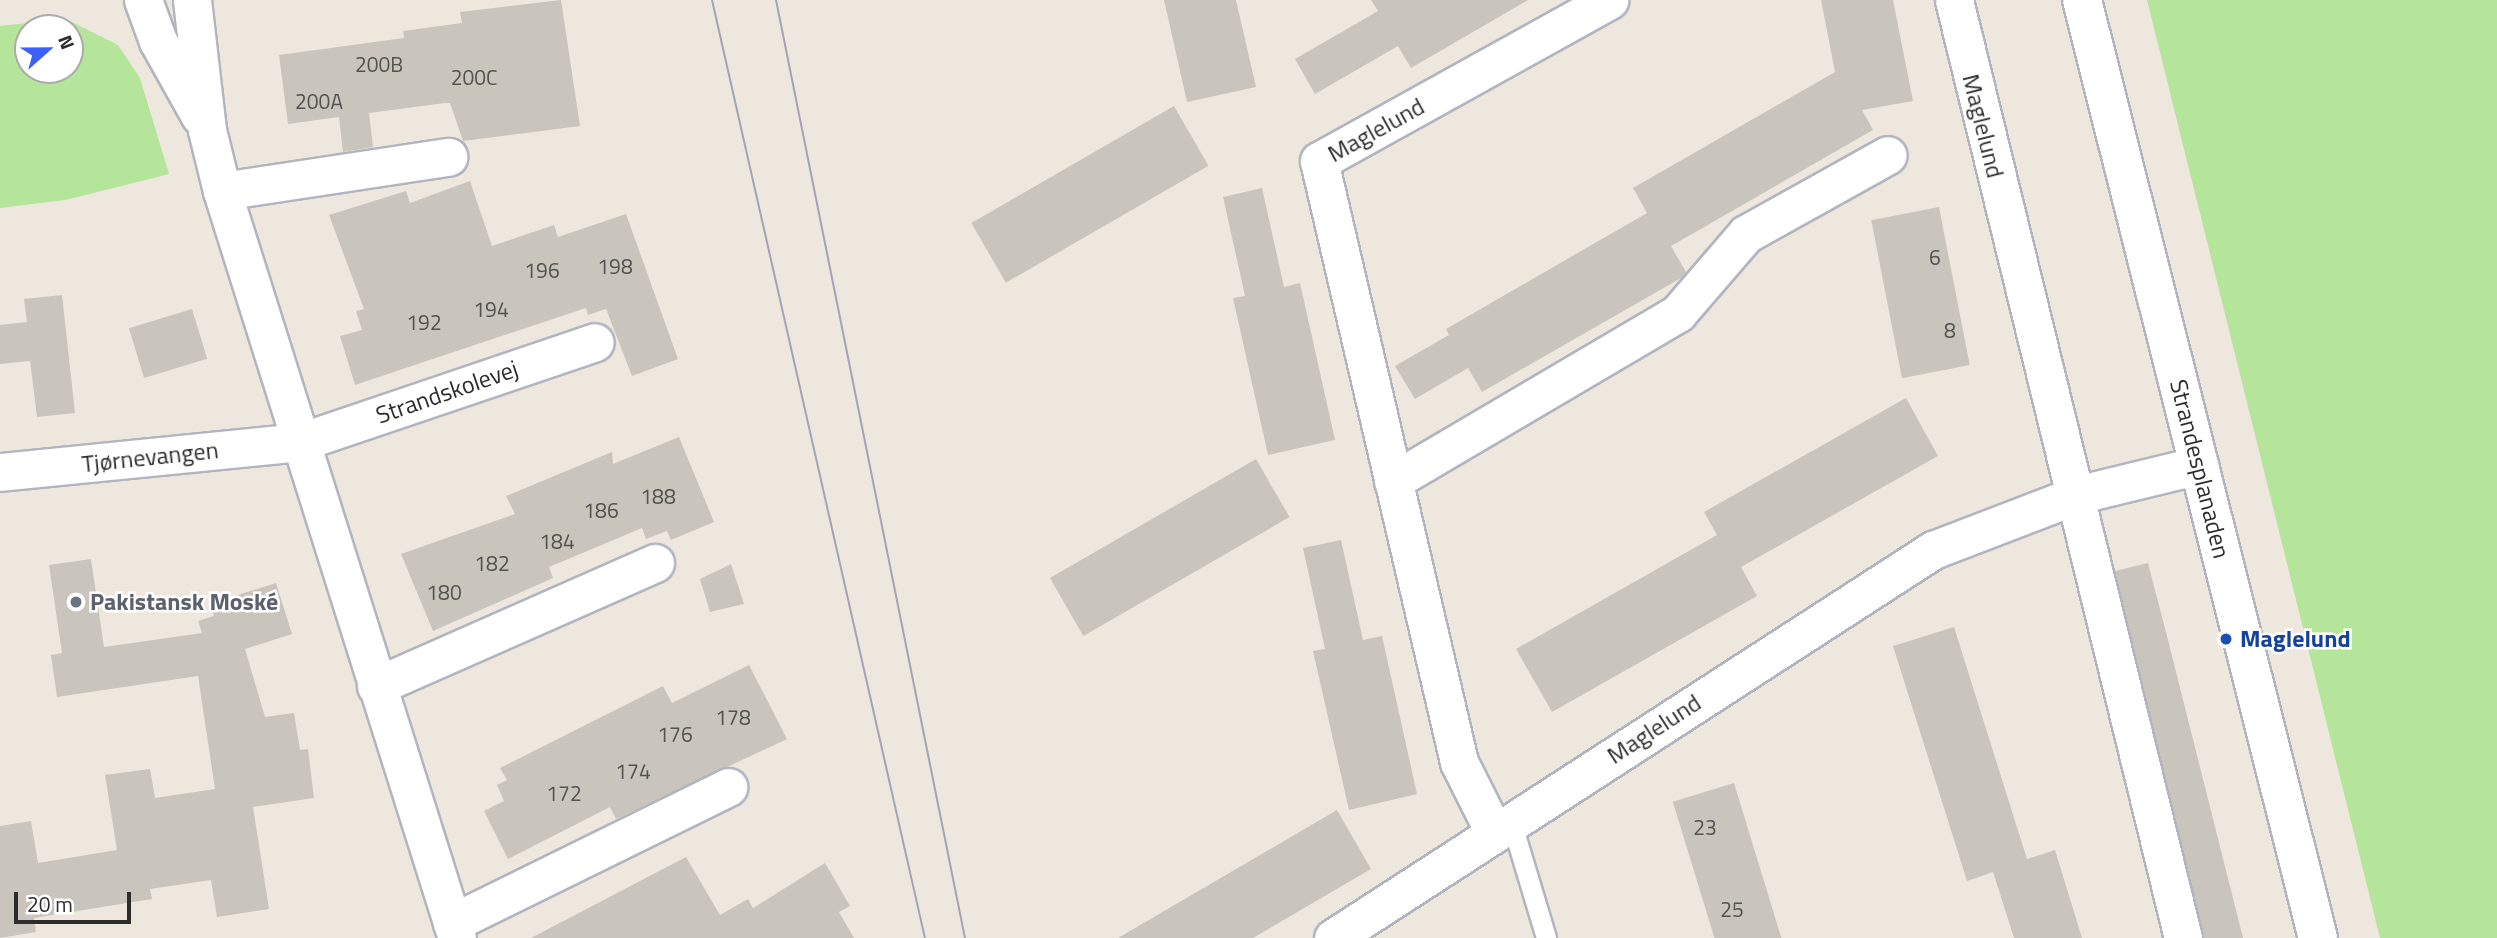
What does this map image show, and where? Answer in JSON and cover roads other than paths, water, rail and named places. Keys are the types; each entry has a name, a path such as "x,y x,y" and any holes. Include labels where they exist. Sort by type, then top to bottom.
{"street":[{"path":"143,0 158,41 207,130"},
{"path":"192,0 207,130 222,191 454,931 728,787"},
{"name":"Maglelund","path":"1502,826 1459,762 1319,161 1609,0"},
{"name":"Maglelund","path":"1954,0 2183,938"},
{"name":"Strandesplanaden","path":"2082,0 2318,938"},
{"path":"1393,481 1678,313 1746,234 1888,155"},
{"path":"222,191 448,157"},
{"name":"Strandskolevej","path":"300,442 595,342"},
{"name":"Tjørnevangen","path":"0,472 300,442"},
{"name":"Maglelund","path":"1333,938 1502,826 1933,550 2076,495 2199,465"},
{"path":"376,685 655,563"}],"lane":[{"path":"1502,826 1546,938"}],"tram line":[{"path":"712,0 925,938"},
{"path":"776,0 965,938"}],"place":[{"name":"Pakistansk Moské","path":"76,602"},
{"name":"Maglelund","path":"2226,639"}]}
